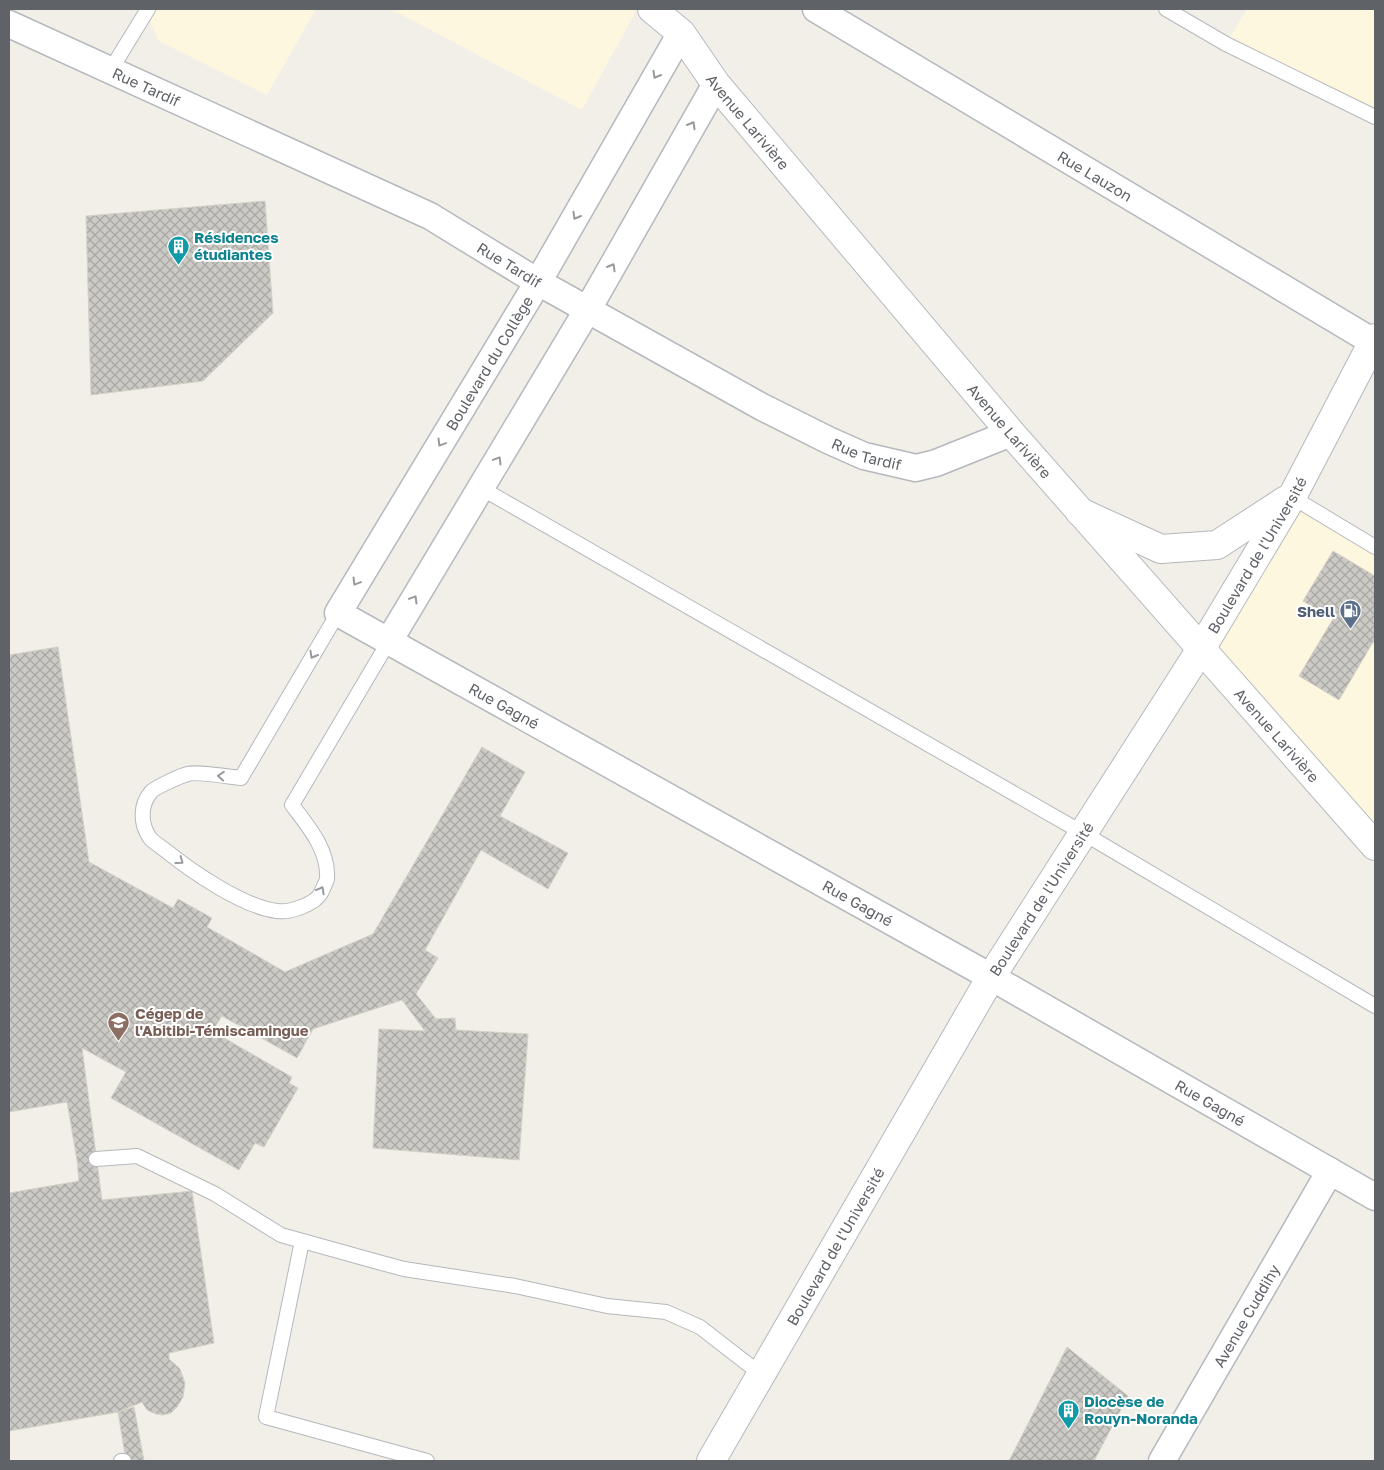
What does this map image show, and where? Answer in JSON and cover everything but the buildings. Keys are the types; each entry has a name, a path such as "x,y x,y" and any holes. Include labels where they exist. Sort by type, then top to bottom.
{"street":[{"name":"Avenue Larivière","path":"652,9 681,33 716,84 1011,433 1375,846"},
{"name":"Rue Lauzon","path":"816,9 1375,341"},
{"name":"Rue Tardif","path":"9,24 430,216 538,282 762,407 864,456 916,468 936,463 1011,433"},
{"name":"Boulevard du Collège","path":"338,613 538,282 681,33"},
{"path":"389,641 588,309 716,84"},
{"name":"Boulevard de l'Université","path":"711,1461 991,977 1201,649 1292,496 1375,341"},
{"path":"1080,512 1161,549 1179,548 1217,545 1292,496"},
{"name":"Rue Gagné","path":"338,613 991,977 1375,1197"},
{"name":"Avenue Cuddihy","path":"1162,1461 1330,1171"}],"lane":[{"path":"110,71 148,9"},
{"path":"1166,9 1226,44 1375,117"},
{"path":"481,488 1083,833 1375,1006"},
{"path":"1292,496 1375,547"},
{"path":"338,613 241,778 190,773 152,790 144,803 142,819 150,838 195,872 221,888 240,898 279,912 298,909 319,896 327,880 324,854 309,828 292,805 389,641"},
{"path":"96,1159 137,1156 215,1194 280,1235 404,1269 515,1286 607,1306 666,1312 700,1327 758,1372 760,1376"},
{"path":"302,1241 266,1417 427,1461"}],"shaded area":[{"path":"144,9 316,9 267,95 159,41"},
{"path":"391,9 637,9 582,110"},
{"path":"1247,9 1375,9 1375,117 1226,44"},
{"path":"1292,497 1375,547 1375,846 1201,649"}],"place":[{"name":"Résidences étudiantes","path":"178,265"},
{"name":"Shell","path":"1351,630"},
{"name":"Cégep de l'Abitibi-Témiscamingue","path":"119,1041"},
{"name":"Diocèse de Rouyn-Noranda","path":"1068,1429"}]}
